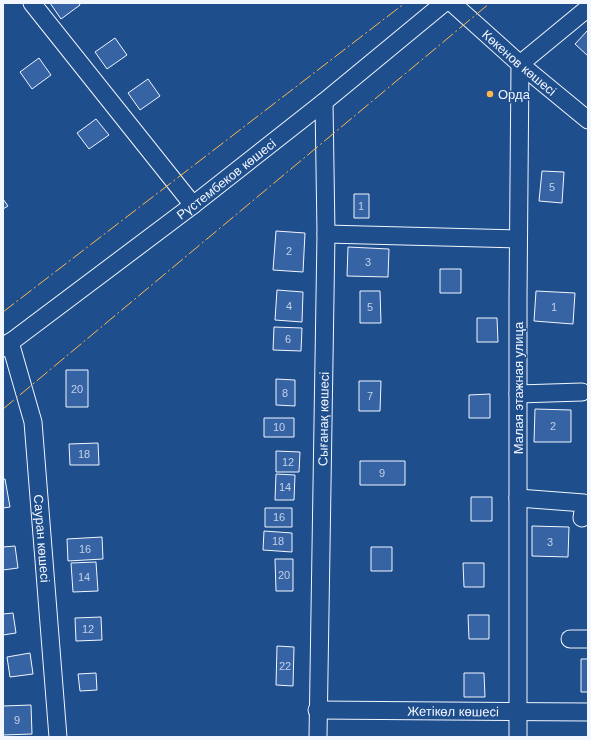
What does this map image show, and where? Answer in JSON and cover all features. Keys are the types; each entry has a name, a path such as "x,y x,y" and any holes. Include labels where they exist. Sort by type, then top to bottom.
{"street":[{"path":"32,3 193,206"},
{"name":"Рүстембеков көшесі","path":"6,345 193,206 324,102 444,3"},
{"name":"Көкенов көшесі","path":"452,3 520,64 588,120"},
{"path":"520,64 588,8"},
{"name":"Малая этажная улица","path":"518,737 518,239 520,64"},
{"name":"Сығанақ көшесі","path":"318,737 317,710 326,234 324,102"},
{"path":"326,234 518,239"},
{"name":"Сауран көшесі","path":"6,345 33,422 58,737"},
{"path":"518,394 582,392"},
{"path":"518,498 584,503 582,518"},
{"path":"570,639 588,639"},
{"name":"Жетікөл көшесі","path":"317,710 588,712"}],"building":[{"path":"50,3 79,3 80,5 61,19"},
{"path":"588,30 588,56 575,44"},
{"path":"115,38 127,55 107,69 95,52"},
{"path":"39,58 51,75 32,89 20,72"},
{"path":"148,79 160,96 140,110 128,93"},
{"path":"96,119 109,135 89,149 77,133"},
{"path":"542,171 564,172 562,203 539,201"},
{"path":"354,194 369,194 369,218 354,218"},
{"path":"3,199 8,206 3,209"},
{"path":"276,231 305,233 303,272 273,270"},
{"path":"348,247 389,249 388,277 347,276"},
{"path":"440,269 461,269 461,293 440,293"},
{"path":"277,290 303,292 302,322 275,320"},
{"path":"360,291 380,291 381,323 360,323"},
{"path":"536,291 575,293 573,324 534,321"},
{"path":"477,318 497,318 498,342 477,342"},
{"path":"274,327 302,328 301,351 273,350"},
{"path":"66,370 88,370 88,407 66,407"},
{"path":"276,379 295,380 295,406 276,405"},
{"path":"359,381 381,381 380,411 359,411"},
{"path":"490,394 490,418 469,418 469,395"},
{"path":"535,409 571,410 571,442 534,442"},
{"path":"264,418 294,418 294,437 264,437"},
{"path":"98,443 99,465 70,465 69,444"},
{"path":"276,451 300,452 299,472 276,472"},
{"path":"360,461 405,461 405,485 360,485"},
{"path":"276,474 295,475 294,500 275,500"},
{"path":"3,479 5,479 10,507 3,508"},
{"path":"471,497 492,497 492,521 471,521"},
{"path":"265,508 292,508 292,527 265,527"},
{"path":"532,526 569,527 568,557 532,556"},
{"path":"264,531 292,533 292,552 263,550"},
{"path":"102,537 103,559 68,561 67,539"},
{"path":"15,546 18,568 3,570 3,547"},
{"path":"371,547 392,547 392,571 371,571"},
{"path":"275,559 293,559 293,591 276,591"},
{"path":"96,562 98,591 73,592 71,563"},
{"path":"463,563 484,563 484,587 464,587"},
{"path":"13,613 16,633 3,635 3,614"},
{"path":"468,615 489,615 489,639 469,639"},
{"path":"101,617 102,640 76,641 75,618"},
{"path":"277,646 294,647 293,686 276,685"},
{"path":"30,653 33,674 10,677 7,657"},
{"path":"581,659 588,659 588,692 581,692"},
{"path":"96,673 97,690 80,691 78,674"},
{"path":"464,673 484,673 485,697 464,697"},
{"path":"31,705 32,734 3,735 3,706"}],"power":[{"path":"3,312 405,3"},
{"path":"3,409 490,3"}],"place":[{"name":"Орда","path":"490,94"}]}
